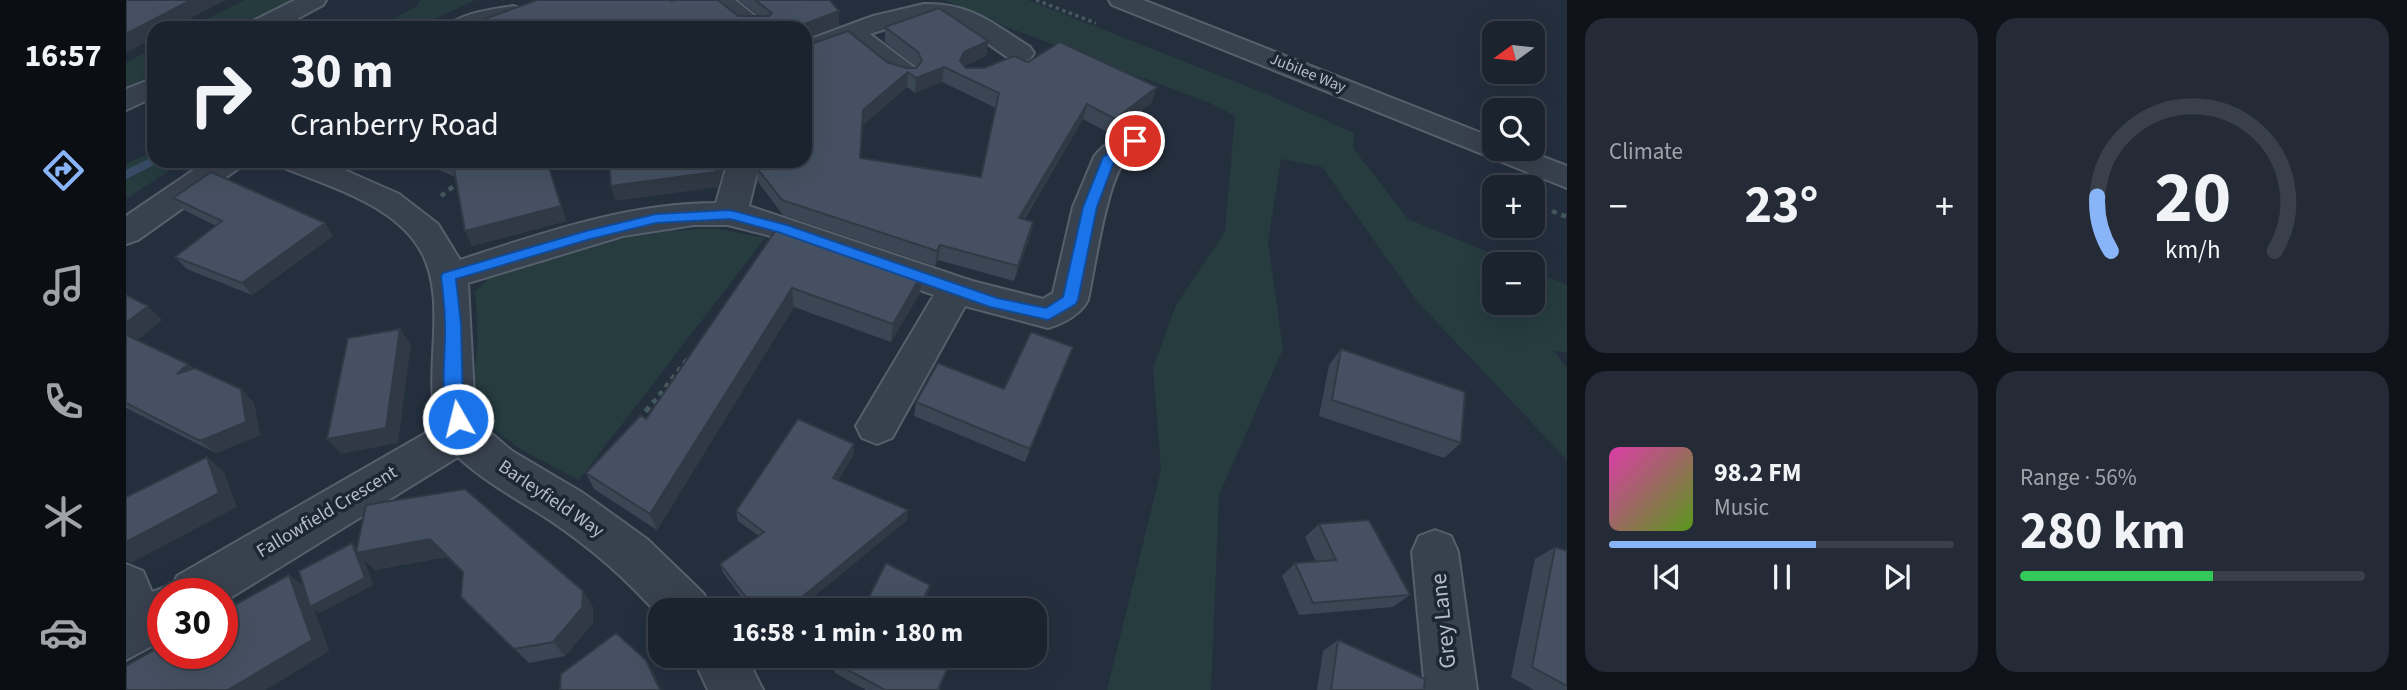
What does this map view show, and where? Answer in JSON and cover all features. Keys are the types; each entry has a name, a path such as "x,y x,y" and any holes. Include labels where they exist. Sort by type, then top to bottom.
{"street":[{"path":"274,21 314,0"},
{"path":"719,0 748,21"},
{"name":"Jubilee Way","path":"1121,0 1482,144"},
{"path":"812,48 909,12 932,9 961,15 1009,58"},
{"path":"852,33 905,74"},
{"path":"449,276 586,236 656,219 730,214 782,228 995,303 1048,314 1070,300 1090,207 1110,157 1135,141"},
{"name":"Jubilee Way","path":"1525,161 1567,178"},
{"path":"126,232 218,168"},
{"path":"312,168 369,191 412,217 433,239 449,276 453,324 454,405 462,433"},
{"path":"730,214 742,168"},
{"path":"877,426 956,289"},
{"name":"Fallowfield Crescent","path":"219,578 462,433"},
{"name":"Barleyfield Way","path":"462,433 500,466 629,552 674,598"},
{"name":"Grey Lane","path":"1435,552 1451,690"},
{"path":"724,668 737,690"}],"path":[{"path":"412,217 469,174"},
{"path":"632,429 695,349"}],"green space":[{"path":"245,0 298,0 257,21 203,21"},
{"path":"421,0 475,0 431,21 390,21 417,6"},
{"path":"945,0 1028,0 1269,95 1354,133 1353,148 1408,219 1487,252 1482,252 1482,315 1545,315 1545,276 1567,285 1567,353 1553,350 1567,368 1567,460 1417,301 1322,167 1281,159 1268,242 1283,349 1219,495 1211,690 1107,690 1161,470 1153,368 1176,305 1225,232 1235,116 1210,103 1004,26"},
{"path":"147,51 147,78 126,89 126,63"},
{"path":"147,154 147,168 173,168 126,199 126,164"},
{"path":"714,228 765,238 579,480 527,453 495,429 483,415 476,398 473,378 477,352 475,292 492,275 625,238"}],"building":[{"path":"126,0 191,0 147,21 126,34"},
{"path":"537,0 718,0 738,16 769,16 772,13 755,0 830,0 839,11 812,21 479,21"},
{"path":"939,8 988,41 964,52 960,61 966,68 984,68 1014,56 1028,62 1060,42 1157,87 1115,119 1087,104 1019,218 1033,222 1018,266 940,245 937,251 782,200 757,168 812,168 812,44 848,31 887,62 906,68 916,68 922,61 918,52 885,27","holes":["944,67 999,93 981,177 860,158 863,110 908,72 916,78"]},
{"path":"454,168 549,168 561,206 465,231"},
{"path":"610,168 716,168 715,172 611,186"},
{"path":"211,172 325,223 242,283 175,257 222,221 173,198"},
{"path":"780,224 922,274 893,324 792,288 650,514 586,473 641,415 646,419"},
{"path":"126,295 148,306 126,323"},
{"path":"400,329 386,428 327,439 348,338"},
{"path":"1031,332 1073,347 1030,449 916,402 938,363 1004,389"},
{"path":"126,335 188,364 177,374 195,368 241,389 246,422 200,441 126,403"},
{"path":"1341,349 1465,392 1461,443 1332,400"},
{"path":"798,419 854,444 833,478 908,510 801,598 747,598 720,564 764,532 736,511"},
{"path":"207,457 219,493 126,542 126,497"},
{"path":"465,489 583,591 582,608 553,642 514,649 461,597 463,572 430,539 356,553 366,505"},
{"path":"1369,520 1410,595 1313,603 1295,563 1336,560 1319,524"},
{"path":"352,543 365,578 310,607 299,571"},
{"path":"1555,547 1567,551 1567,686 1532,667"},
{"path":"886,563 930,585 924,598 868,598"},
{"path":"289,575 312,640 228,690 126,690 126,666 147,654 147,669 238,669 238,603"},
{"path":"616,633 646,660 660,690 560,690 561,674"},
{"path":"1338,640 1425,679 1424,690 1331,690"},
{"path":"844,668 948,668 938,690 885,690"}],"waterway":[{"path":"126,175 147,164"}],"route":[{"path":"458,419 454,405 453,324 449,276 586,236 656,219 730,214 782,228 995,303 1048,314 1070,300 1090,207 1110,157 1135,141"}]}
